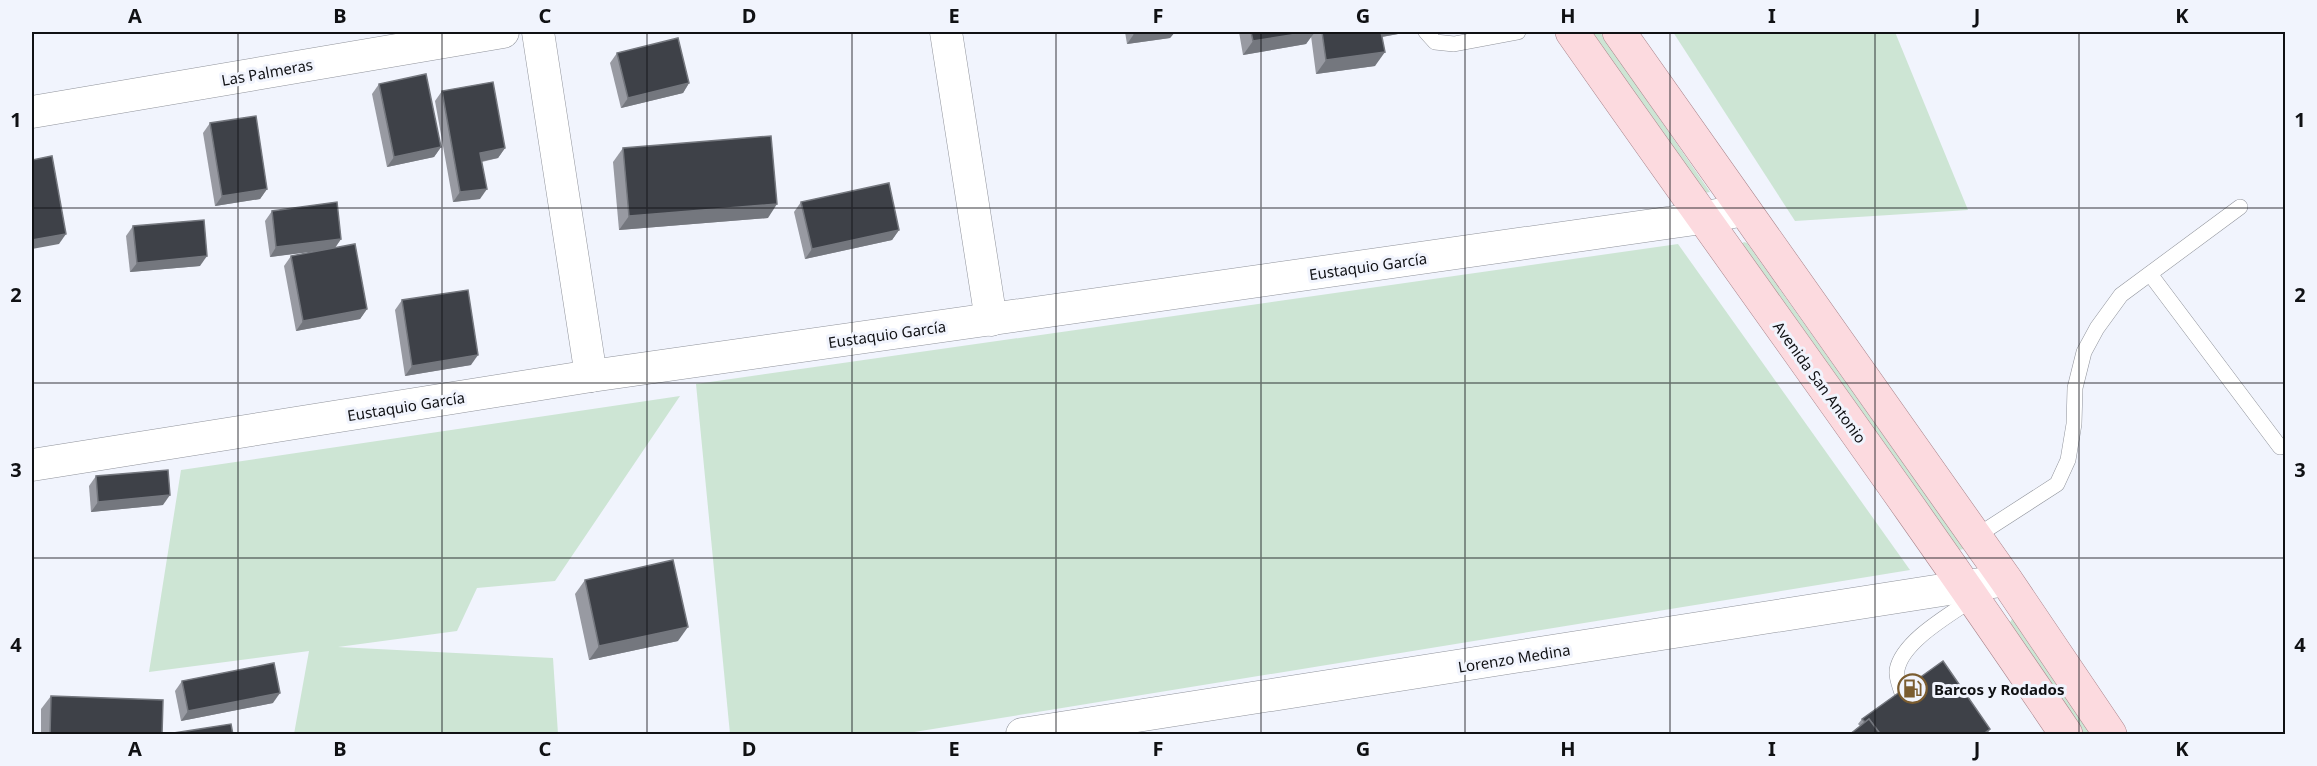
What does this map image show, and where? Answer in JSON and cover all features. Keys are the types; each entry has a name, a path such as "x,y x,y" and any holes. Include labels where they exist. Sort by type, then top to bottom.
{"main road":[{"name":"Avenida San Antonio","path":"1572,32 1970,593 2066,735"},
{"path":"1619,32 2006,580 2110,735"}],"street":[{"name":"Las Palmeras","path":"32,112 503,32"},
{"path":"538,32 591,376"},
{"path":"946,32 992,320"},
{"name":"Eustaquio García","path":"32,465 591,376 1702,218 1743,210"},
{"name":"Lorenzo Medina","path":"1022,735 1970,593 2006,580"}],"lane":[{"path":"1426,32 1435,42 1454,44 1518,32"},
{"path":"1975,537 2057,484 2068,460 2074,424 2075,388 2084,352 2097,328 2121,295 2240,207"},
{"path":"2150,274 2280,447"},
{"path":"1902,693 1897,672 1902,657 1915,640 1970,593"}],"green space":[{"path":"1591,32 1600,32 1710,192 1704,193"},
{"path":"1673,32 1895,32 1968,210 1795,221"},
{"path":"1747,243 1964,549 1958,550 1741,244"},
{"path":"1678,244 1910,570 902,734 730,734 696,384"},
{"path":"680,396 555,581 477,588 457,631 338,647 553,658 558,734 294,734 309,651 149,672 181,470"},
{"path":"2012,619 2015,620 2092,734 2084,734 2009,624"}],"building":[{"path":"1251,32 1310,32 1253,41"},
{"path":"1322,32 1381,32 1385,52 1326,60"},
{"path":"678,38 689,83 628,98 617,53"},
{"path":"426,74 441,147 394,157 379,84"},
{"path":"493,82 505,148 480,153 487,189 460,192 442,91"},
{"path":"256,116 267,189 222,196 210,123"},
{"path":"771,136 777,204 629,216 623,148"},
{"path":"52,156 66,234 32,240 32,160"},
{"path":"889,183 899,230 812,249 801,202"},
{"path":"337,202 341,239 276,247 272,211"},
{"path":"204,220 207,256 137,263 133,226"},
{"path":"355,244 367,309 303,321 291,256"},
{"path":"468,290 478,355 412,366 402,300"},
{"path":"168,470 170,495 98,502 96,476"},
{"path":"673,560 688,627 599,646 585,580"},
{"path":"1943,661 1990,729 1982,735 1881,735 1869,719 1865,722 1862,719"},
{"path":"274,663 280,693 188,711 182,681"},
{"path":"51,696 163,700 162,735 50,735"},
{"path":"1869,719 1881,735 1849,735"},
{"path":"231,724 233,735 174,735 174,733"}],"place":[{"name":"Barcos y Rodados","path":"1913,689"}]}
